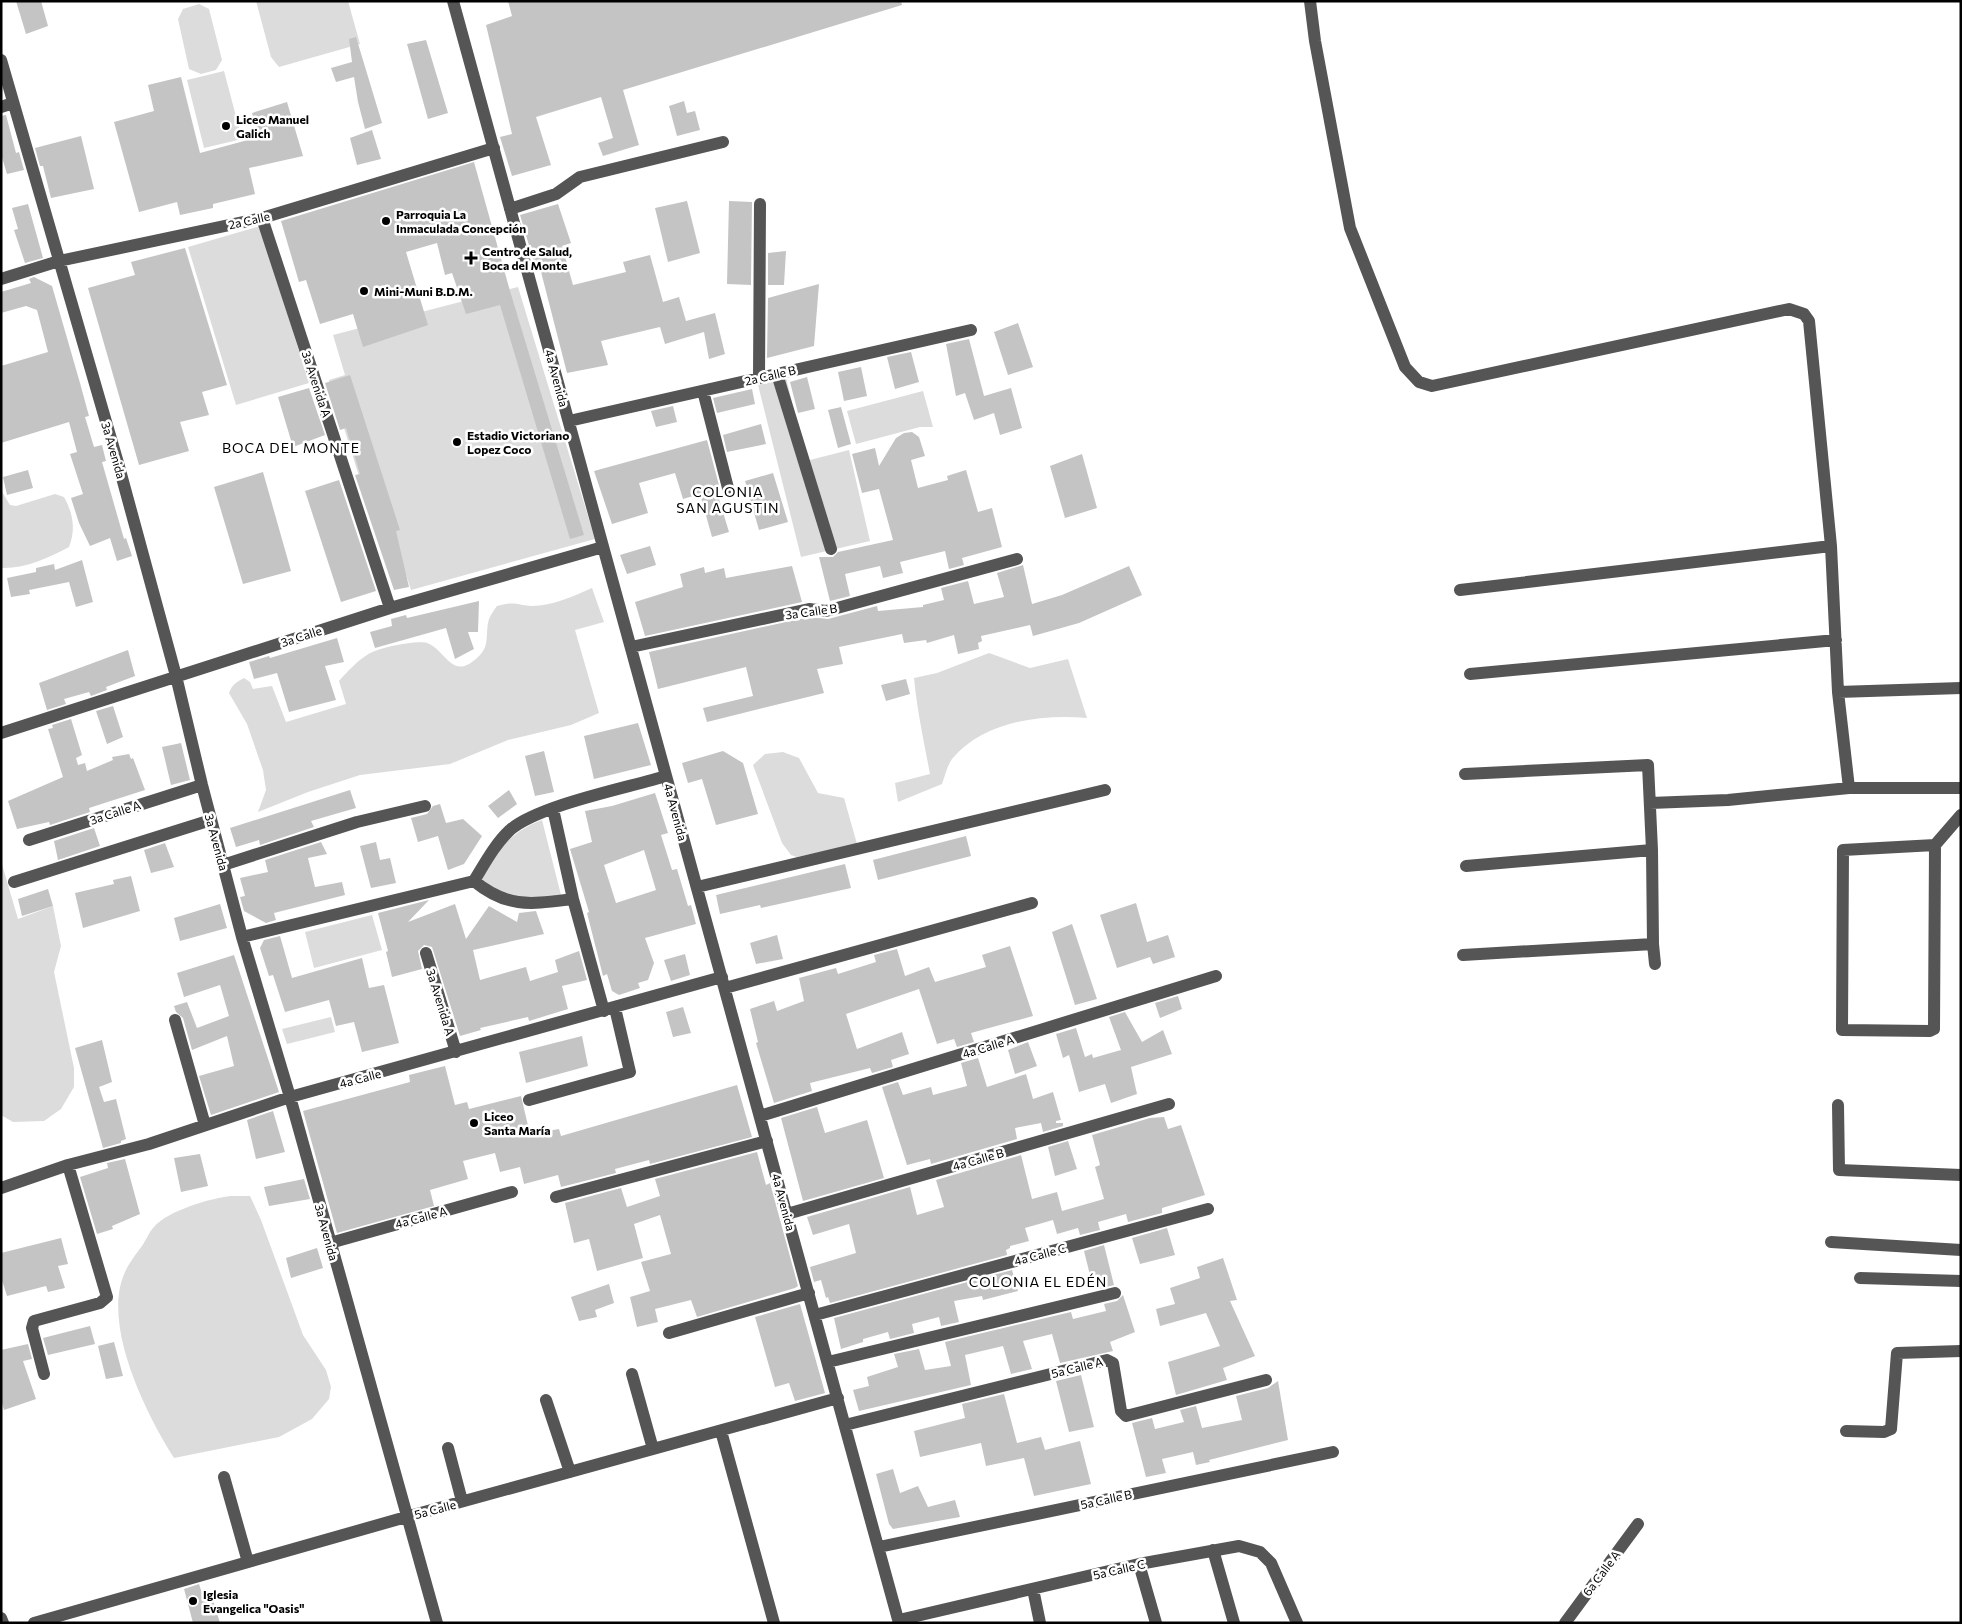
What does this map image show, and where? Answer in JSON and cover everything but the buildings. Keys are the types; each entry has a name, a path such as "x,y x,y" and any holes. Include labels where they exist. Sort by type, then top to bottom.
{"street":[{"name":"4a Avenida","path":"453,1 899,1621"},
{"path":"1310,1 1315,41 1353,241 1402,361 1412,377 1426,386 1789,309 1804,314 1811,327 1831,546 1838,692 1849,788"},
{"name":"3a Avenida","path":"1,60 7,105 59,261 118,463 176,676 202,785 242,937 290,1097 437,1623"},
{"path":"510,209 556,194 580,177 723,142"},
{"name":"2a Calle","path":"1,279 59,261 262,218 494,148"},
{"path":"759,378 760,204"},
{"name":"3a Avenida A","path":"262,218 390,608"},
{"name":"2a Calle B","path":"569,421 971,330"},
{"path":"777,374 831,549"},
{"path":"703,390 728,488"},
{"path":"1460,590 1831,546"},
{"name":"3a Calle","path":"1,733 390,608 603,547"},
{"name":"3a Calle B","path":"631,647 809,609 826,611 1017,559"},
{"path":"1470,674 1836,640"},
{"path":"1838,692 1961,688"},
{"path":"1465,774 1647,764 1652,850 1655,964"},
{"path":"242,937 474,880 510,830 528,818 666,776"},
{"name":"3a Calle A","path":"29,840 202,785"},
{"path":"1650,804 1728,800 1849,788 1961,788"},
{"path":"697,887 1105,790"},
{"path":"223,865 357,822 425,806"},
{"path":"529,1100 630,1072 573,899 553,809"},
{"path":"1935,845 1843,850 1842,1030 1930,1031 1934,1029 1935,845 1961,815"},
{"path":"14,882 211,820"},
{"path":"1466,866 1652,850"},
{"path":"474,880 492,894 521,904 573,899"},
{"name":"4a Calle","path":"1,1188 68,1166 148,1144 290,1097 610,1009 723,983 1032,903"},
{"path":"1463,955 1653,944"},
{"name":"3a Avenida A","path":"426,953 456,1052"},
{"name":"4a Calle A","path":"760,1116 1216,976"},
{"path":"175,1020 205,1125"},
{"name":"4a Calle B","path":"787,1214 1169,1104"},
{"path":"1838,1105 1838,1168 1840,1170 1961,1175"},
{"path":"556,1197 767,1141"},
{"path":"44,1374 32,1328 34,1321 100,1303 108,1297 68,1166"},
{"name":"4a Calle A","path":"330,1243 512,1192"},
{"name":"4a Calle C","path":"815,1315 1208,1209"},
{"path":"1832,1242 1961,1250"},
{"path":"1860,1278 1961,1281"},
{"path":"670,1332 809,1293"},
{"path":"828,1362 1115,1293"},
{"path":"1846,1431 1884,1432 1891,1429 1895,1355 1897,1353 1961,1351"},
{"name":"5a Calle A","path":"845,1425 1107,1360 1113,1363 1121,1411 1125,1416 1266,1380"},
{"path":"632,1374 653,1449"},
{"name":"5a Calle","path":"34,1623 406,1517 838,1398"},
{"path":"546,1400 570,1472"},
{"path":"721,1430 774,1623"},
{"path":"448,1448 462,1502"},
{"name":"5a Calle B","path":"878,1547 1333,1452"},
{"path":"224,1477 248,1562"},
{"name":"6a Calle A","path":"1564,1623 1638,1524"},
{"name":"5a Calle C","path":"899,1621 1139,1564 1230,1547 1250,1548 1267,1557 1297,1623"},
{"path":"1213,1550 1234,1623"},
{"path":"1139,1564 1156,1623"},
{"path":"1033,1589 1040,1623"},
{"path":"1,1618 3,1623"}],"shaded area":[{"path":"256,1 348,1 360,44 279,67 271,57"},
{"path":"199,4 209,9 222,60 216,70 201,74 189,69 178,19 183,9"},
{"path":"224,71 242,139 204,148 187,80"},
{"path":"260,226 309,383 236,405 188,247"},
{"name":"Estadio Victoriano Lopez Coco","path":"518,287 595,539 411,590 403,565 388,569 329,380 345,375 333,335"},
{"path":"786,377 806,461 849,450 870,541 801,557 758,385"},
{"path":"923,391 933,427 920,427 856,444 847,411"},
{"path":"1,490 10,505 16,506 55,494 64,497 70,509 73,527 69,547 28,565 1,568"},
{"path":"592,588 604,622 575,630 599,713 571,725 508,740 450,764 360,775 308,792 258,812 266,790 263,770 247,724 229,693 239,681 244,678 250,682 253,689 272,686 286,722 346,704 339,681 356,664 372,652 387,647 421,642 434,647 456,666 463,666 471,663 483,651 489,619 497,606 512,604 540,606 563,600"},
{"path":"989,653 1030,668 1068,659 1087,718 1051,717 1033,719 997,728 965,746 952,759 942,784 898,802 895,783 930,774 914,678 937,673"},
{"path":"783,752 799,758 818,793 844,798 857,844 797,857 791,855 782,843 753,765 765,754"},
{"path":"542,820 562,899 528,905 471,882 494,854 511,838 530,825"},
{"path":"1,861 18,919 53,906 61,946 54,972 74,1068 74,1087 61,1109 44,1121 13,1122 1,1115"},
{"path":"372,915 382,950 314,968 305,932"},
{"path":"331,1017 335,1032 287,1044 282,1029"},
{"path":"250,1196 261,1220 303,1335 326,1370 331,1387 329,1399 312,1419 279,1437 174,1458 151,1418 130,1368 119,1317 119,1293 128,1265 160,1221 190,1206 212,1199"}],"place":[{"name":"Liceo Manuel Galich","path":"226,126"},
{"name":"Parroquia La Inmaculada Concepción","path":"386,221"},
{"name":"Centro de Salud, Boca del Monte","path":"471,258"},
{"name":"Mini-Muni B.D.M.","path":"364,291"},
{"name":"Estadio Victoriano Lopez Coco","path":"457,442"},
{"name":"Liceo Santa María","path":"474,1123"},
{"name":"Iglesia Evangelica \"Oasis\"","path":"193,1601"}],"district":[{"name":"BOCA DEL MONTE","path":"291,447"},
{"name":"COLONIA SAN AGUSTIN","path":"728,500"},
{"name":"COLONIA EL EDÉN","path":"1038,1281"}]}
